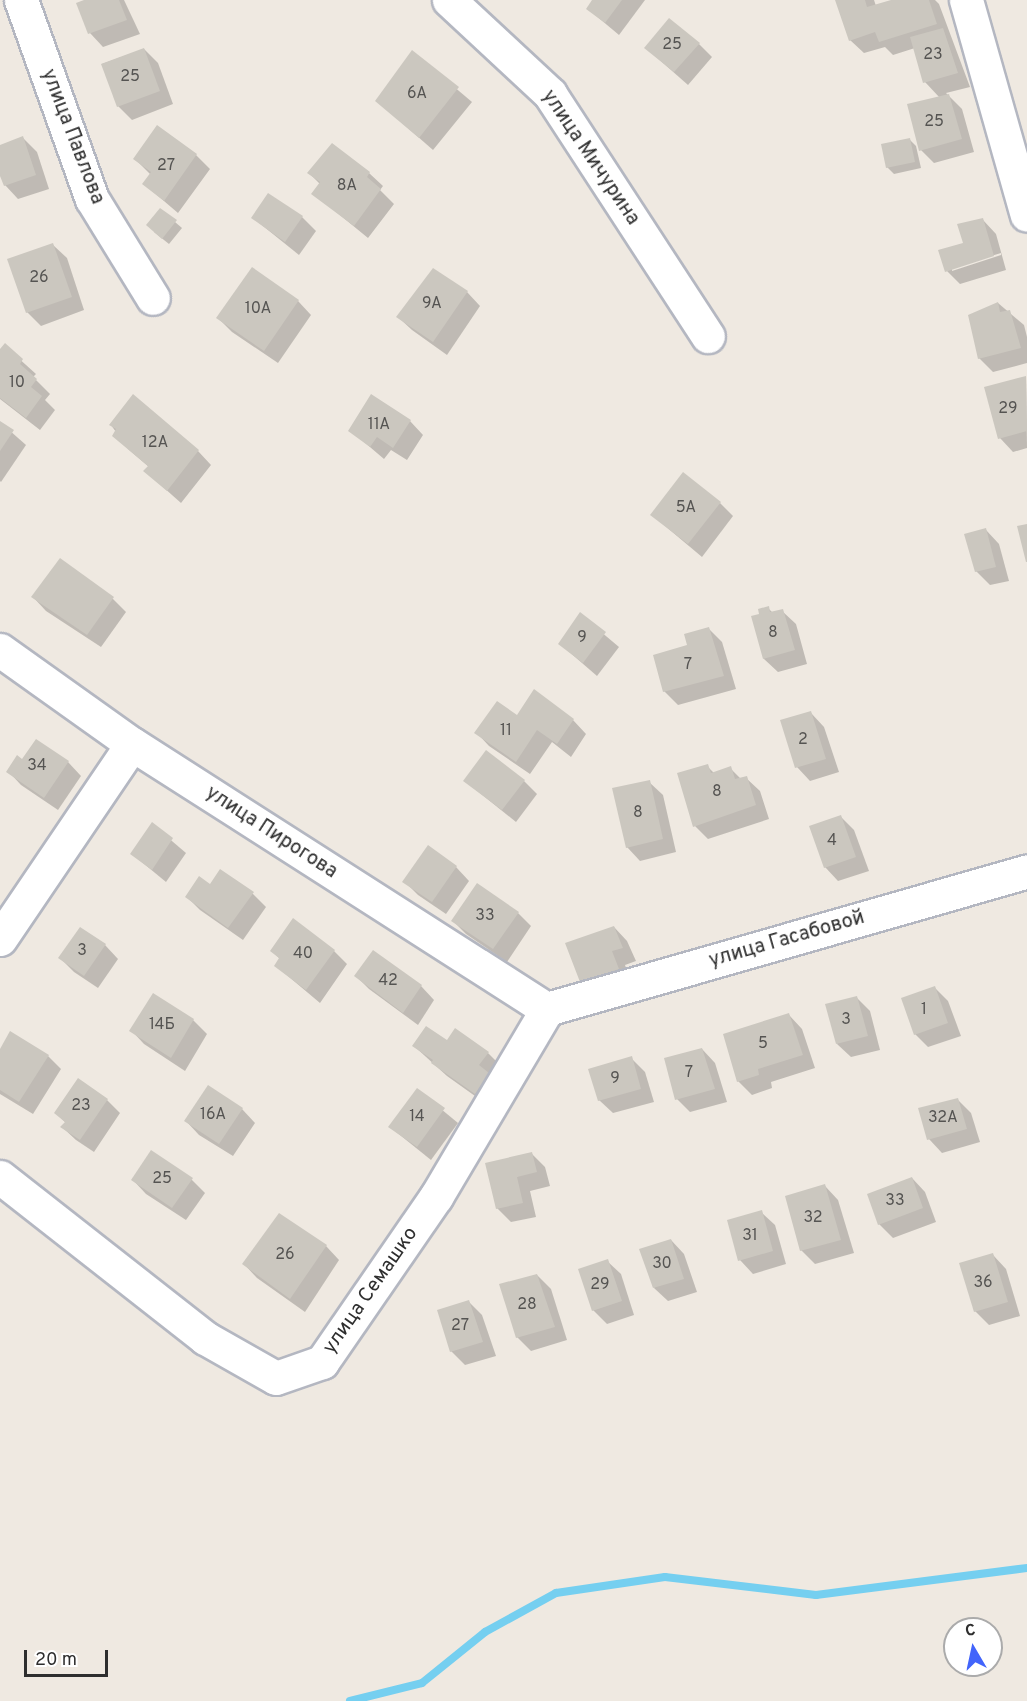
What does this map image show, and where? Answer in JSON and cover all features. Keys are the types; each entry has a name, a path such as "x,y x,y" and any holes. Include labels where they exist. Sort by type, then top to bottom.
{"street":[{"name":"улица Павлова","path":"21,0 92,199 153,298"},
{"name":"улица Мичурина","path":"450,0 550,94 708,336"},
{"path":"966,0 1027,215"},
{"name":"улица Пирогова","path":"0,650 132,744 547,1009"},
{"path":"0,939 132,744"},
{"name":"улица Гасабовой","path":"547,1009 1027,871"},
{"name":"улица Семашко","path":"0,1177 205,1338 276,1378 322,1362 436,1197 547,1009"}],"building":[{"path":"84,0 119,0 127,20 88,34 76,3"},
{"path":"592,0 622,0 605,23 586,9"},
{"path":"835,0 865,0 867,7 891,0 929,0 937,24 879,42 875,32 849,41"},
{"path":"669,18 700,43 674,72 644,48"},
{"path":"943,28 958,73 923,83 910,37"},
{"path":"144,48 160,91 117,107 101,64"},
{"path":"412,50 459,87 419,138 375,101"},
{"path":"949,94 962,139 919,151 907,104"},
{"path":"157,125 197,154 164,201 142,184 151,172 133,159"},
{"path":"23,136 36,175 4,186 0,176 0,145"},
{"path":"910,138 915,162 886,168 881,144"},
{"path":"332,143 370,172 367,177 381,189 354,226 311,194 320,182 307,173"},
{"path":"268,193 303,216 285,242 251,218"},
{"path":"160,208 177,220 162,239 146,225"},
{"path":"983,218 994,256 945,272 938,250 963,243 957,224"},
{"path":"53,243 72,297 26,313 7,259"},
{"path":"252,267 299,300 264,351 216,318"},
{"path":"433,268 468,291 433,342 396,317"},
{"path":"998,302 1000,312 1010,310 1021,348 978,359 968,315"},
{"path":"5,343 23,359 20,364 37,379 31,387 42,396 26,418 0,398 0,349"},
{"path":"1026,376 1027,431 998,439 984,387"},
{"path":"133,394 199,450 167,491 143,471 148,466 112,436 116,429 109,425"},
{"path":"371,394 411,420 393,448 377,437 370,447 348,431"},
{"path":"0,421 14,430 0,451"},
{"path":"683,472 721,502 688,544 650,515"},
{"path":"1027,524 1027,562 1026,562 1017,526"},
{"path":"986,528 996,567 975,572 964,534"},
{"path":"60,558 114,597 87,635 31,597"},
{"path":"769,606 770,612 783,609 795,650 763,659 751,616 759,614 758,609"},
{"path":"580,612 606,632 583,663 558,644"},
{"path":"709,627 724,676 663,692 653,655 687,645 684,634"},
{"path":"534,689 574,719 557,744 537,730 516,762 474,733 497,701 517,715"},
{"path":"811,711 826,759 795,768 780,720"},
{"path":"36,739 69,761 44,798 6,772 17,755 22,759"},
{"path":"486,750 525,780 502,810 463,781"},
{"path":"708,764 711,773 731,766 735,779 747,776 756,805 693,827 677,773"},
{"path":"650,780 663,839 626,848 612,788"},
{"path":"841,815 856,857 824,868 809,826"},
{"path":"152,822 173,838 152,870 130,854"},
{"path":"428,845 457,866 432,902 402,882"},
{"path":"220,869 254,892 228,928 185,897 199,876 210,884"},
{"path":"477,883 519,912 493,949 451,921"},
{"path":"293,918 335,950 306,990 274,966 279,958 270,951"},
{"path":"614,926 623,948 612,951 619,969 580,982 565,943"},
{"path":"80,927 106,944 84,976 58,958"},
{"path":"373,950 422,985 403,1013 354,976"},
{"path":"935,986 948,1023 914,1035 901,998"},
{"path":"153,993 194,1019 171,1058 129,1031"},
{"path":"857,996 868,1036 836,1044 825,1004"},
{"path":"789,1013 803,1055 758,1069 759,1075 737,1082 723,1034"},
{"path":"426,1026 447,1040 455,1028 489,1052 479,1065 489,1073 475,1094 431,1063 433,1060 412,1046"},
{"path":"10,1031 49,1055 19,1102 0,1090 0,1049"},
{"path":"702,1048 715,1089 675,1100 664,1058"},
{"path":"632,1056 641,1089 598,1101 588,1069"},
{"path":"78,1078 108,1099 80,1140 60,1127 65,1122 54,1113"},
{"path":"208,1085 243,1108 219,1144 184,1121"},
{"path":"417,1088 445,1108 417,1147 388,1127"},
{"path":"958,1098 967,1129 927,1140 918,1108"},
{"path":"151,1150 193,1178 172,1208 131,1180"},
{"path":"532,1152 537,1172 517,1177 523,1203 496,1209 485,1163"},
{"path":"912,1177 923,1208 878,1225 867,1194"},
{"path":"825,1184 841,1240 800,1251 785,1196"},
{"path":"762,1210 773,1251 738,1261 727,1220"},
{"path":"279,1213 327,1245 290,1299 242,1264"},
{"path":"671,1239 684,1279 653,1288 639,1249"},
{"path":"993,1253 1008,1302 974,1312 959,1263"},
{"path":"608,1259 622,1301 592,1311 578,1269"},
{"path":"537,1274 555,1327 516,1338 499,1284"},
{"path":"469,1300 483,1342 450,1352 437,1310"}],"waterway":[{"path":"350,1701 422,1683 485,1632 556,1593 665,1577 816,1595 1027,1568"}]}
